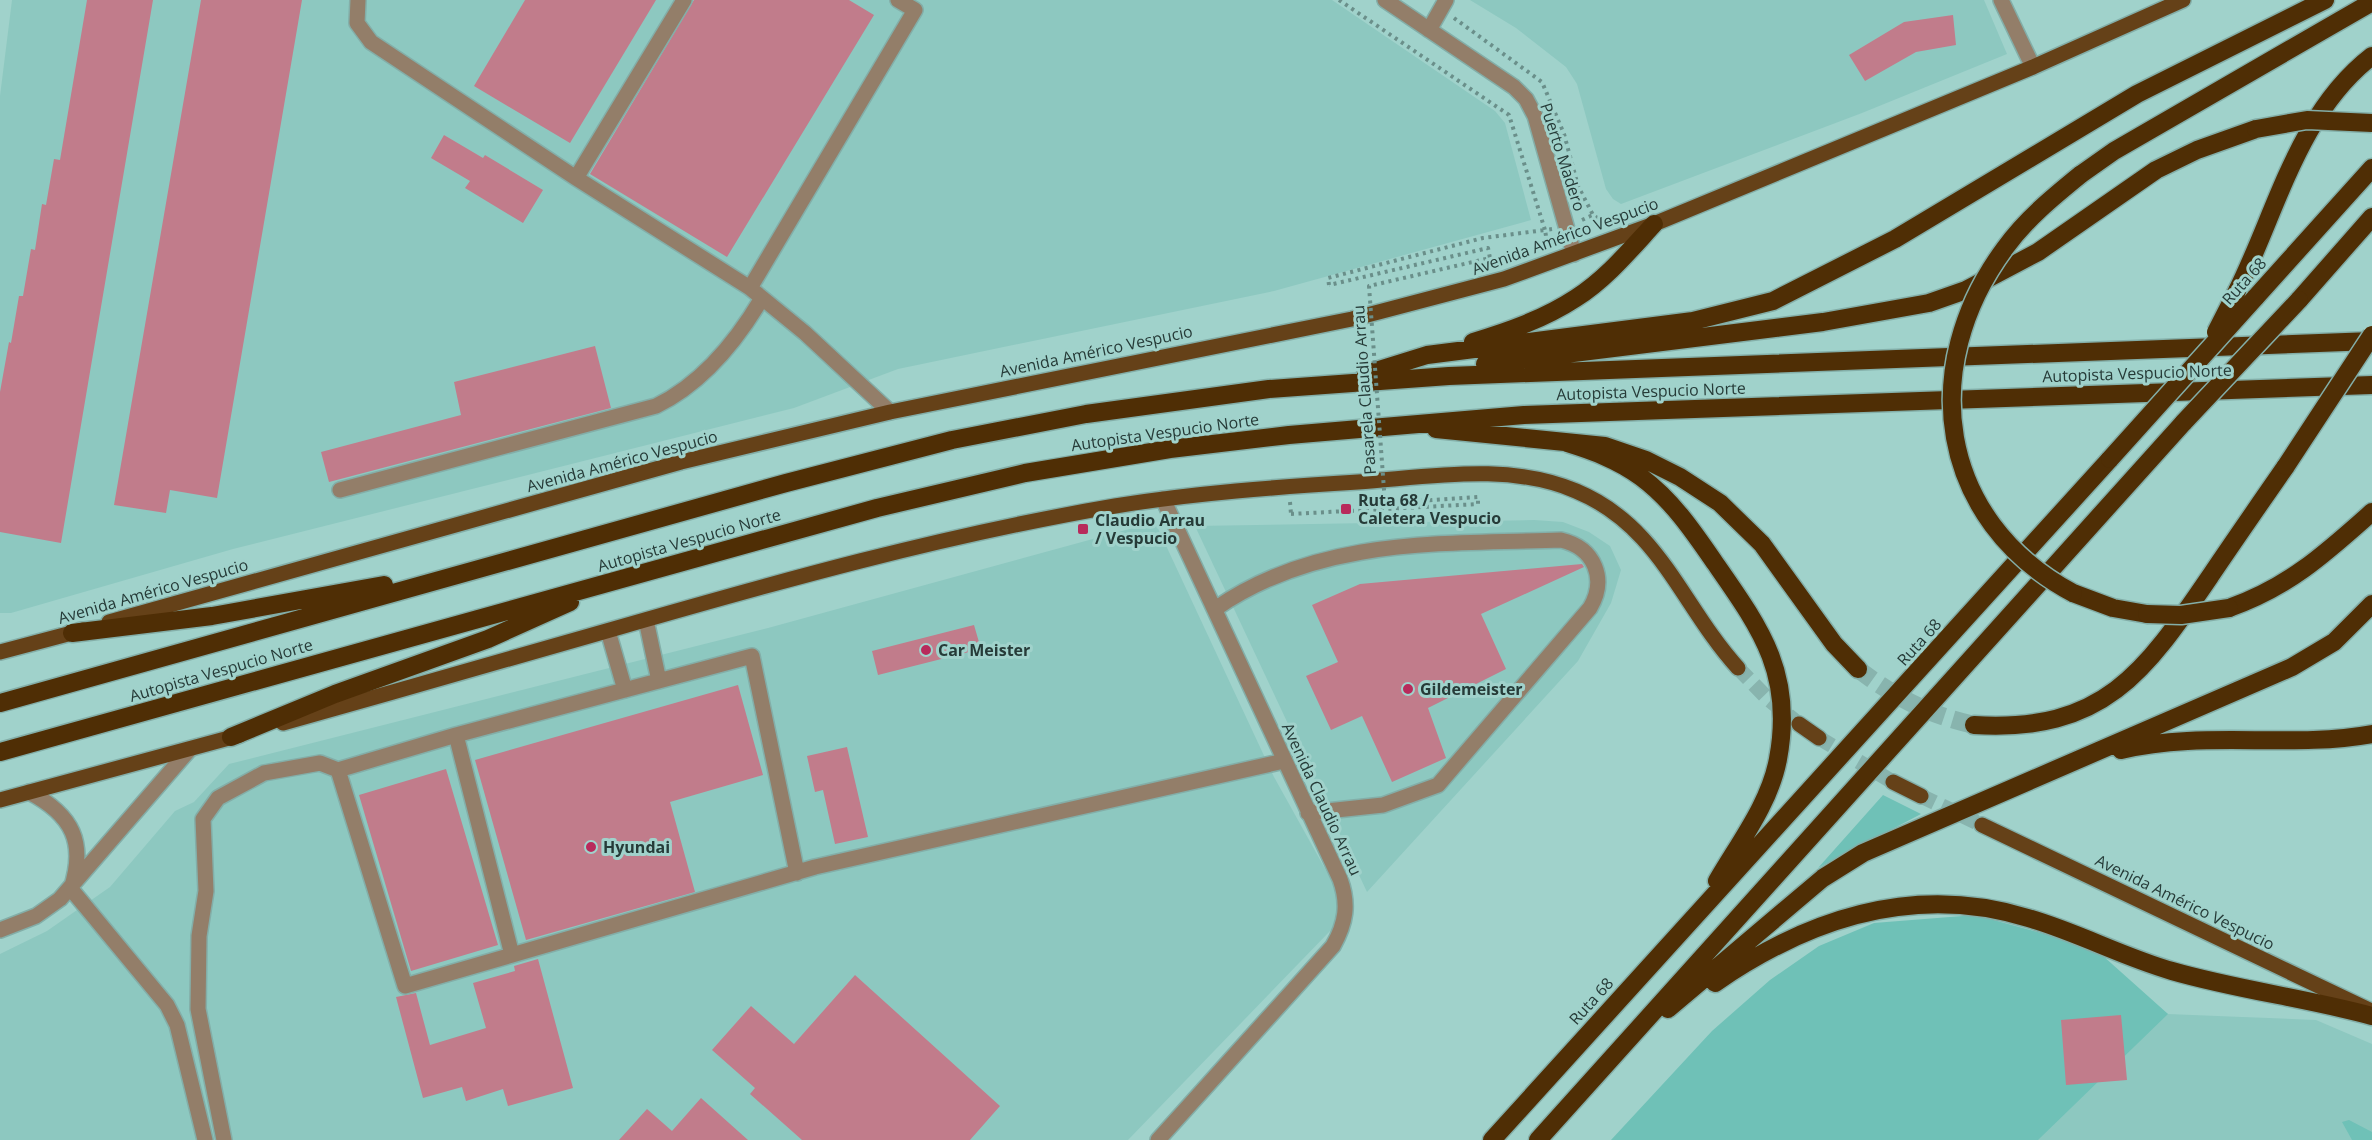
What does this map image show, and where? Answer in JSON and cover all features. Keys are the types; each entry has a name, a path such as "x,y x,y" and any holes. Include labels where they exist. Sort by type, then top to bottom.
{"highway":[{"path":"1427,355 1694,321 1742,311 1773,301 1895,238 2137,94 2325,0"},
{"path":"2372,2 2114,151 2080,175 2021,228 1989,272 1963,326 1952,368 1950,390 1953,434 1964,474 1983,512 1995,529 2031,566 2073,593 2113,608 2147,615 2181,615 2229,608 2252,600 2289,580 2372,512"},
{"path":"2203,357 2237,291 2297,156 2321,111 2351,74 2372,56"},
{"path":"1366,374 1468,366 1823,322 1929,303 1966,290 2038,252 2156,170 2197,150 2256,129 2307,120 2372,123"},
{"name":"Ruta 68","path":"1492,1140 2372,168"},
{"path":"1538,1140 2184,422 2299,300 2372,217"},
{"path":"1329,385 1506,332 1546,315 1577,297 1602,277 1654,224"},
{"path":"1974,725 2016,725 2051,720 2088,707 2137,673 2154,657 2190,608 2372,335"},
{"name":"Autopista Vespucio Norte","path":"0,703 786,483 964,438 1158,404 1329,385 1585,369 2372,341"},
{"name":"Autopista Vespucio Norte","path":"0,752 877,508 1025,473 1233,441 1524,415 2372,385"},
{"path":"1401,425 1605,446 1630,454 1680,477 1720,503 1762,544 1834,644 1858,669"},
{"path":"1567,442 1623,465 1669,502 1691,529 1756,623 1776,668 1781,694 1782,722 1774,776 1761,807 1698,912"},
{"path":"72,633 212,616 498,564"},
{"path":"231,737 335,694 489,639 603,584"},
{"path":"1620,1049 1791,904 1841,866 1887,841 2078,761 2313,656 2353,625 2372,604"},
{"path":"2078,761 2158,743 2223,739 2295,740 2372,735"},
{"path":"1620,1049 1745,962 1789,938 1844,917 1920,904 1970,907 2026,917 2171,971 2372,1016"}],"main road":[{"name":"Avenida Américo Vespucio","path":"0,652 670,465 890,412 1352,319 1450,295 1551,263 1654,224 2033,67 2178,3"},
{"path":"0,800 189,750 646,620 915,547 1067,515 1163,499 1240,490 1462,475 1511,475 1551,482 1597,500 1642,534 1707,631 1738,669"},
{"path":"1799,724 1819,738"},
{"path":"1893,782 1921,796"},
{"name":"Avenida Américo Vespucio","path":"1982,825 2372,1011"}],"street":[{"path":"358,0 357,23 371,42 576,178 750,288 805,333 890,412"},
{"path":"576,178 684,0"},
{"path":"750,288 915,10 898,0"},
{"name":"Puerto Madero","path":"1385,0 1514,87 1526,99 1535,116 1574,254"},
{"path":"1429,30 1446,0"},
{"path":"2001,0 2033,67"},
{"path":"340,490 656,406 689,387 713,365 747,324 762,298"},
{"name":"Avenida Claudio Arrau","path":"1158,1140 1326,953 1342,930 1346,916 1346,895 1163,499"},
{"path":"1215,609 1253,587 1304,566 1363,550 1394,545 1561,540 1581,547 1595,563 1599,581 1590,608 1438,785 1383,804 1308,813"},
{"path":"646,620 659,681"},
{"path":"608,631 625,690"},
{"path":"224,1140 198,1009 199,936 206,891 203,819 218,798 264,773 320,763 338,770 456,735 752,656 797,873"},
{"path":"456,735 512,955"},
{"path":"0,930 36,916 70,890 189,750"},
{"path":"338,770 405,986 797,873 1284,761"},
{"path":"29,792 55,809 74,834 78,861 70,890"},
{"path":"70,890 167,1005 177,1025 206,1140"}],"path":[{"path":"1339,0 1509,115 1545,230 1551,263"},
{"path":"1545,230 1566,227 1593,215 1606,224 1614,223"},
{"name":"Pasarela Claudio Arrau","path":"1291,514 1478,504 1478,497 1385,503 1369,286 1490,258 1488,248 1329,285 1328,278 1461,244 1545,230"}],"shaded area":[{"path":"12,0 1332,0 1495,111 1505,123 1531,220 1274,291 898,369 794,408 233,549 11,613 0,613 0,96"},
{"path":"1470,0 1984,0 2007,54 1862,113 1621,204 1613,199 1606,189 1577,84 1566,67 1516,28"},
{"path":"1534,520 1563,522 1589,532 1610,546 1621,570 1611,603 1578,661 1367,892 1195,526"},
{"path":"1155,522 1274,777 1338,892 1340,909 1331,930 1128,1140 0,1140 0,954 47,931 110,887 175,811 194,802 229,764 768,628"},
{"path":"1883,795 1921,814 1818,868"},
{"path":"1975,915 2093,947 2168,1014 2038,1140 1611,1140 1712,1031 1770,980 1819,946 1874,923"},
{"path":"2104,974 2168,1014 2316,1020 2372,1044 2372,1140 1960,1140"},
{"path":"2349,1120 2372,1132 2372,1140 2352,1140 2342,1122"}],"building":[{"path":"87,0 153,0 61,543 0,532 0,392 19,296 23,296 31,249 35,250 42,204 46,205 54,159 60,160"},
{"path":"201,0 302,0 217,498 170,490 166,513 114,505"},
{"path":"525,0 656,0 570,143 474,86"},
{"path":"694,0 849,0 874,15 727,257 590,174"},
{"path":"1953,15 1956,45 1916,52 1865,81 1849,55 1904,22"},
{"path":"444,135 483,158 485,155 543,190 523,223 465,188 470,181 431,158"},
{"path":"595,346 611,408 329,482 321,452 461,415 454,382"},
{"name":"Gildemeister","path":"1582,564 1584,567 1481,614 1506,669 1428,708 1446,758 1392,782 1362,716 1331,730 1306,676 1338,662 1312,605 1360,584"},
{"name":"Car Meister","path":"974,625 981,649 878,675 872,651"},
{"name":"Hyundai","path":"738,685 763,775 670,802 695,892 526,940 475,760"},
{"path":"847,747 868,837 835,844 823,790 815,792 807,756"},
{"path":"446,769 498,945 411,971 359,795"},
{"path":"538,959 573,1088 508,1106 503,1089 466,1101 462,1087 423,1098 396,997 416,993 430,1045 486,1028 473,983 515,971 514,966"},
{"path":"855,975 1000,1106 970,1140 802,1140 750,1094 755,1088 712,1050 751,1006 794,1044"},
{"path":"2121,1015 2127,1080 2066,1085 2061,1020"},
{"path":"701,1098 748,1140 619,1140 647,1109 672,1131"}],"tunnel":[{"path":"1738,668 1767,698 1799,724"},
{"path":"1858,669 1913,704 1942,716 1974,725"},
{"path":"1819,738 1893,782"},
{"path":"1921,796 1982,825"}],"place":[{"name":"Ruta 68 / Caletera Vespucio","path":"1346,509"},
{"name":"Claudio Arrau / Vespucio","path":"1083,529"},
{"name":"Car Meister","path":"926,650"},
{"name":"Gildemeister","path":"1408,689"},
{"name":"Hyundai","path":"591,847"}]}
